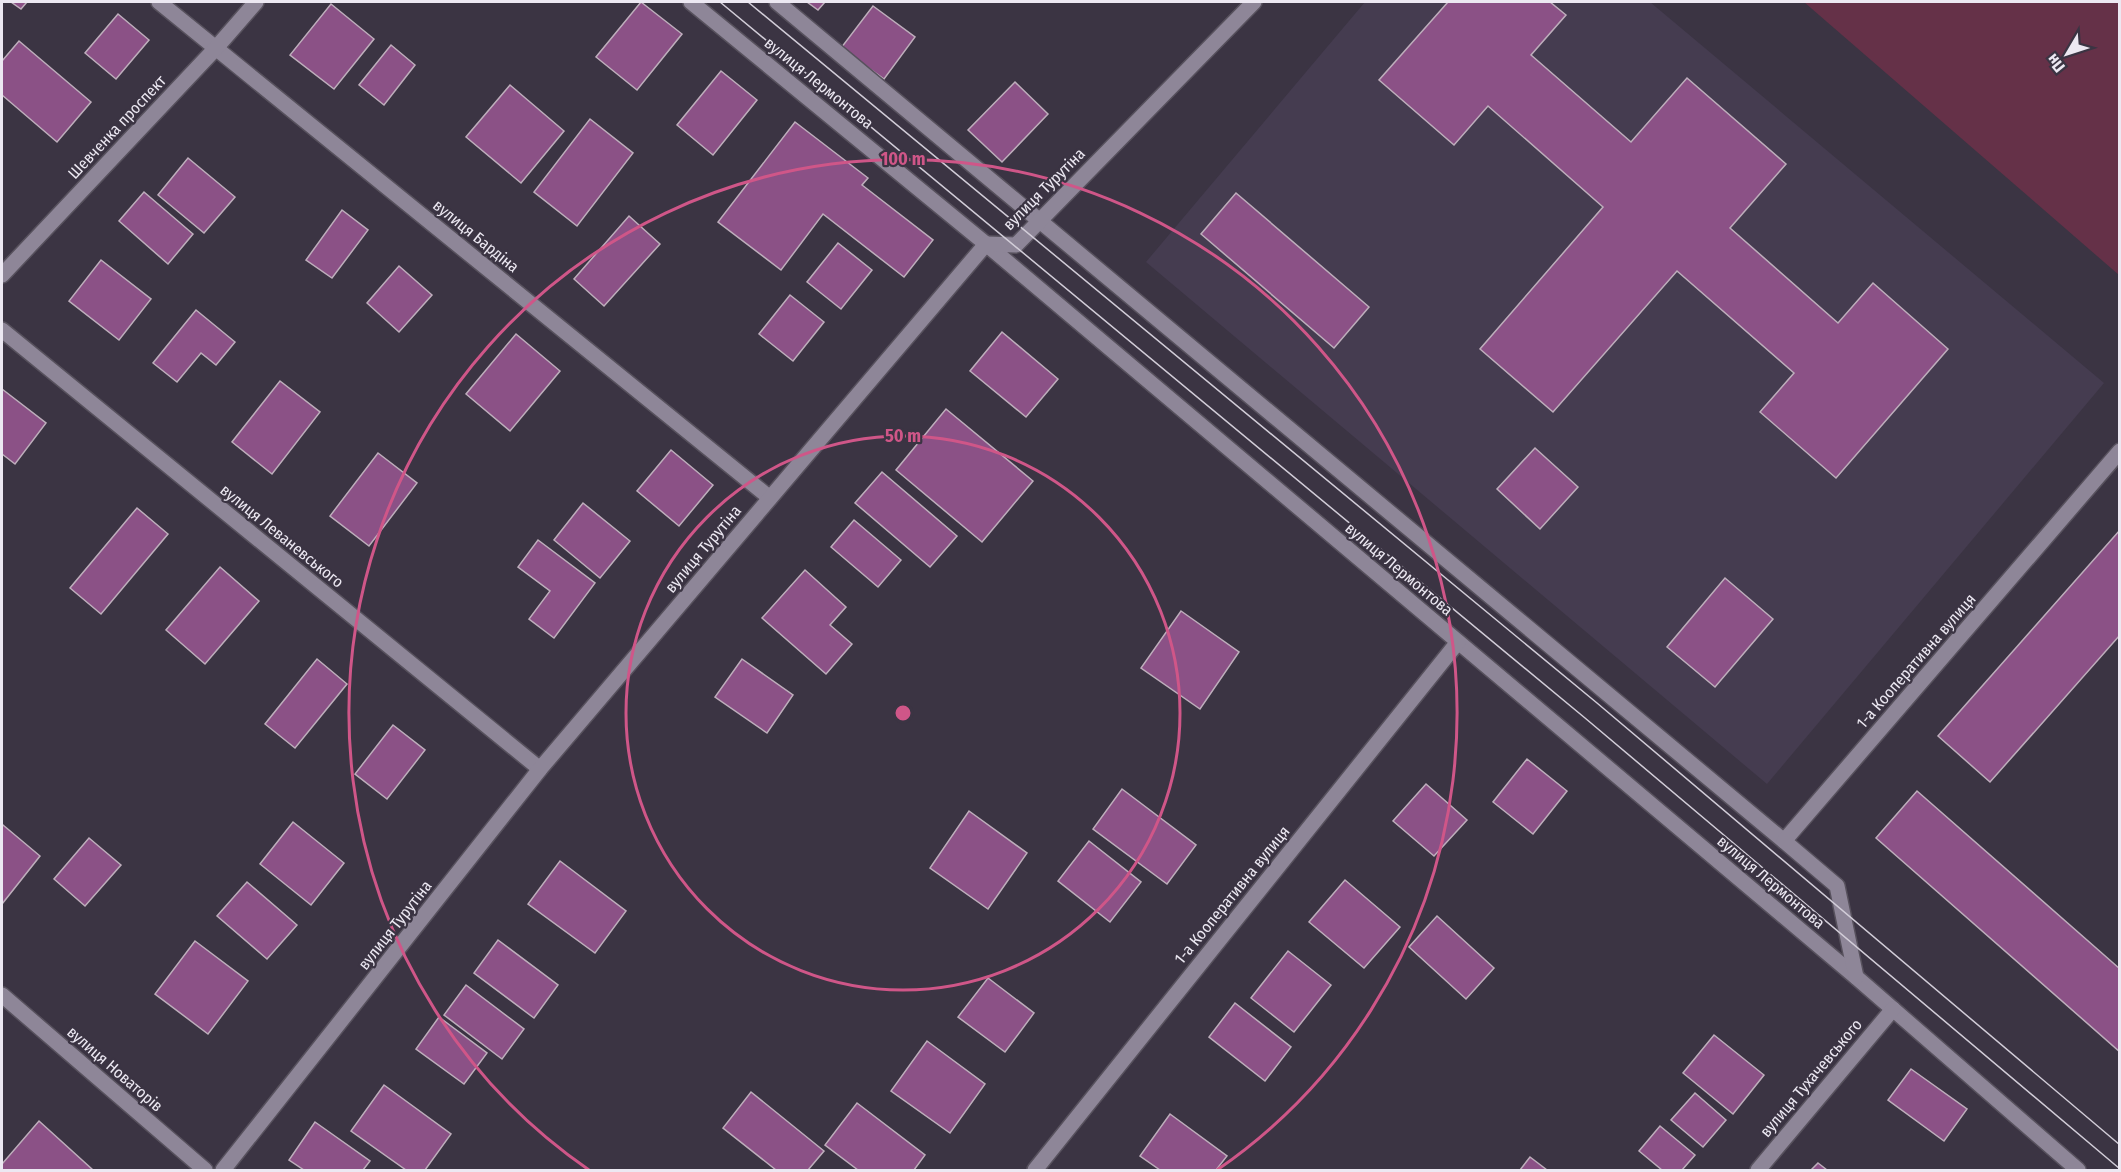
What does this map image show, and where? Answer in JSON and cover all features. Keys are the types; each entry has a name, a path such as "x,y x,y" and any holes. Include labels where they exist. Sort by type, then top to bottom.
{"street":[{"name":"вулиця Бардіна","path":"159,2 770,498"},
{"name":"Шевченка проспект","path":"2,275 216,48 256,2"},
{"name":"вулиця Лермонтова","path":"691,2 986,244 1856,977 2078,1170"},
{"path":"777,2 1837,886 1856,977"},
{"name":"вулиця Турутіна","path":"224,1170 540,769 986,244 1016,245 1254,2"},
{"name":"вулиця Леваневського","path":"2,330 540,769"},
{"name":"1-а Кооперативна вулиця","path":"1784,841 2120,451"},
{"name":"1-а Кооперативна вулиця","path":"1035,1170 1458,642"},
{"name":"вулиця Новаторів","path":"2,994 205,1170"},
{"name":"вулиця Тухачевського","path":"1758,1170 1893,1009"}],"shaded area":[{"path":"1365,2 1650,2 2104,383 1767,784 1146,262"},
{"path":"1804,2 2119,2 2119,275"}],"building":[{"path":"11,2 27,2 21,9"},
{"path":"641,2 682,34 637,90 596,57"},
{"path":"807,2 825,2 818,10"},
{"path":"1448,2 1550,2 1566,15 1531,55 1631,142 1687,78 1786,164 1730,228 1838,323 1873,283 1948,349 1836,478 1760,412 1794,373 1677,271 1553,412 1480,349 1603,207 1488,106 1454,145 1379,80"},
{"path":"331,4 374,39 334,89 290,55"},
{"path":"873,6 915,37 884,79 841,48"},
{"path":"118,14 149,40 116,79 85,53"},
{"path":"19,41 91,102 57,142 2,95 2,61"},
{"path":"391,45 415,65 384,105 359,85"},
{"path":"721,71 757,100 713,155 677,125"},
{"path":"1015,82 1048,114 1002,162 968,130"},
{"path":"510,85 564,131 521,183 466,137"},
{"path":"590,119 633,153 577,226 534,192"},
{"path":"795,122 868,178 862,185 933,240 904,277 823,214 781,270 718,222"},
{"path":"188,158 235,197 204,233 158,195"},
{"path":"144,192 193,234 168,264 119,221"},
{"path":"1236,193 1369,307 1334,348 1201,234"},
{"path":"342,210 368,230 332,278 306,260"},
{"path":"629,216 660,244 604,306 574,279"},
{"path":"838,243 872,270 841,309 807,282"},
{"path":"101,260 151,299 119,340 69,301"},
{"path":"399,266 432,295 399,332 367,303"},
{"path":"790,295 824,322 793,361 759,334"},
{"path":"196,310 235,342 216,365 201,353 177,382 153,363"},
{"path":"1002,332 1058,379 1026,417 970,371"},
{"path":"516,334 560,371 510,431 466,394"},
{"path":"280,381 320,412 272,474 232,442"},
{"path":"2,389 46,423 15,464 2,454"},
{"path":"946,409 1033,481 982,542 896,470"},
{"path":"1535,448 1578,487 1540,529 1497,489"},
{"path":"671,450 713,485 679,526 637,491"},
{"path":"378,453 417,483 369,546 330,516"},
{"path":"882,472 957,536 930,567 855,503"},
{"path":"583,503 630,541 600,578 554,540"},
{"path":"137,508 168,534 101,614 70,588"},
{"path":"854,520 901,560 878,587 831,547"},
{"path":"2120,530 2120,635 1990,782 1938,736"},
{"path":"538,540 595,583 554,638 529,619 550,591 518,567"},
{"path":"220,567 259,601 205,664 166,630"},
{"path":"805,570 846,607 830,625 852,644 826,674 762,618"},
{"path":"1725,578 1773,619 1715,687 1667,647"},
{"path":"1181,611 1239,652 1200,709 1141,668"},
{"path":"317,659 347,684 295,748 265,724"},
{"path":"742,659 793,695 767,733 715,697"},
{"path":"393,725 425,750 387,799 355,774"},
{"path":"1527,759 1567,791 1533,834 1493,802"},
{"path":"1426,784 1467,820 1434,856 1393,821"},
{"path":"1122,789 1196,845 1167,884 1093,829"},
{"path":"1917,791 2120,969 2120,1052 1876,838"},
{"path":"969,811 1027,853 988,909 930,868"},
{"path":"293,822 344,863 311,905 260,864"},
{"path":"3,825 40,856 2,904 2,827"},
{"path":"89,838 121,865 85,906 54,879"},
{"path":"1089,841 1141,882 1110,922 1058,881"},
{"path":"560,861 626,911 595,953 528,904"},
{"path":"1345,880 1400,927 1364,968 1309,922"},
{"path":"247,882 297,925 267,959 217,916"},
{"path":"1437,916 1494,968 1466,999 1409,947"},
{"path":"498,940 558,985 534,1018 474,973"},
{"path":"195,941 248,981 208,1034 155,994"},
{"path":"1288,951 1331,985 1294,1032 1251,998"},
{"path":"988,978 1034,1013 1005,1052 958,1017"},
{"path":"466,985 524,1029 502,1059 444,1015"},
{"path":"1235,1003 1291,1047 1265,1081 1209,1037"},
{"path":"439,1017 487,1053 464,1084 416,1049"},
{"path":"1714,1035 1764,1075 1733,1114 1683,1073"},
{"path":"927,1041 985,1084 950,1133 891,1091"},
{"path":"1911,1069 1967,1109 1944,1141 1888,1100"},
{"path":"384,1085 451,1134 425,1170 406,1170 351,1131"},
{"path":"751,1092 824,1151 808,1170 776,1170 723,1128"},
{"path":"1695,1093 1726,1120 1703,1147 1671,1120"},
{"path":"857,1103 925,1155 914,1170 858,1170 825,1145"},
{"path":"1170,1114 1227,1156 1216,1170 1160,1170 1140,1156"},
{"path":"39,1121 93,1170 2,1170 2,1164"},
{"path":"315,1122 370,1161 363,1170 304,1170 289,1160"},
{"path":"1660,1126 1695,1155 1682,1170 1662,1170 1639,1151"},
{"path":"1530,1157 1547,1170 1520,1170"},
{"path":"1818,1163 1827,1170 1811,1170"}],"tram line":[{"path":"720,2 1585,718 2120,1169"},
{"path":"748,2 1597,703 2120,1145"}]}
